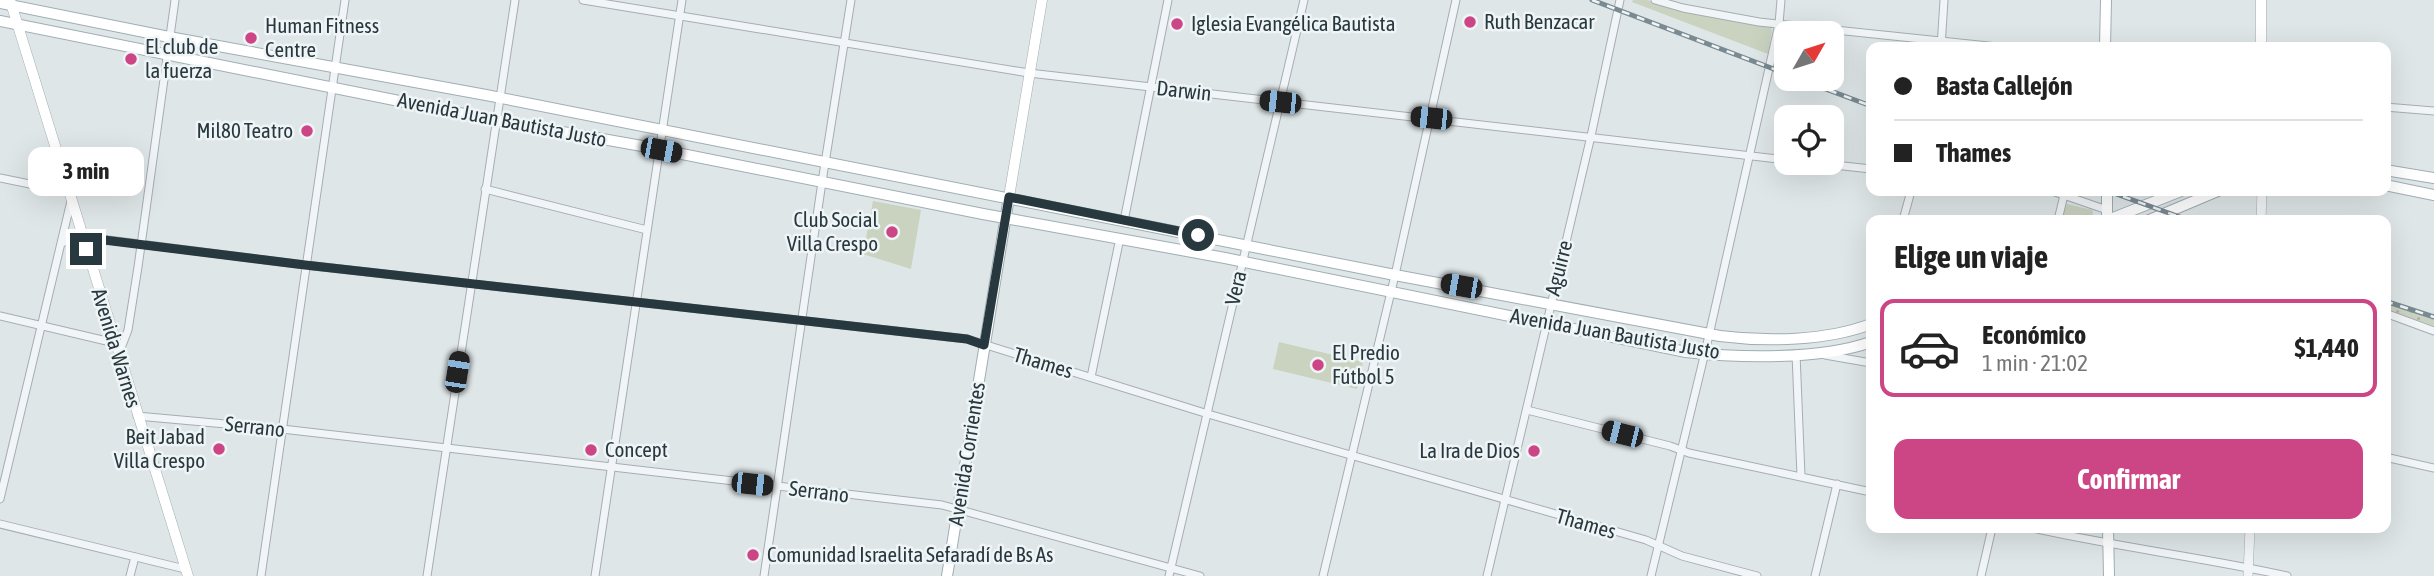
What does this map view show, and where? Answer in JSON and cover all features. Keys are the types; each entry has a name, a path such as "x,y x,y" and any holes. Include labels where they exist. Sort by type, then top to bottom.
{"main road":[{"name":"Avenida Corrientes","path":"947,576 1042,0"},
{"path":"2105,42 2106,0"},
{"path":"2261,0 2261,42"},
{"name":"Avenida Juan Bautista Justo","path":"7,3 169,37 500,97 1124,222 1709,334 1763,339 1802,337 1838,333 1866,325"},
{"name":"Avenida Warnes","path":"7,3 17,25 187,573"},
{"name":"Avenida Juan Bautista Justo","path":"0,21 496,121 1120,238 1704,354 1814,353 1866,344"},
{"path":"2391,171 2434,178"},
{"path":"2391,186 2434,194"},
{"path":"2107,196 2107,215"},
{"path":"2113,215 2167,196"},
{"path":"2161,215 2206,196"},
{"path":"2108,533 2109,576"}],"street":[{"path":"118,356 128,330 175,0"},
{"path":"261,576 345,0"},
{"path":"427,576 515,0"},
{"name":"Darwin","path":"583,0 1029,73 1774,159"},
{"path":"596,576 682,0"},
{"path":"764,576 851,0"},
{"path":"1124,222 1168,0"},
{"name":"Vera","path":"1170,572 1304,0"},
{"path":"1323,576 1395,275 1456,0"},
{"name":"Aguirre","path":"1487,576 1591,136 1620,0"},
{"path":"1655,0 1683,8 1774,23"},
{"path":"1779,21 1781,0"},
{"path":"1942,42 1944,0"},
{"path":"1844,32 1926,42"},
{"path":"1651,576 1774,46"},
{"path":"2391,107 2434,111"},
{"path":"1844,166 1866,168"},
{"path":"0,178 70,196 62,243 0,499"},
{"path":"485,189 647,230"},
{"path":"1904,215 1910,196"},
{"path":"2059,215 2064,196"},
{"path":"2066,196 2103,215"},
{"path":"2261,215 2262,196"},
{"path":"62,243 72,237 82,237"},
{"name":"Thames","path":"82,237 305,265 967,339 1208,414 1757,576"},
{"path":"1091,377 1120,238"},
{"path":"86,249 89,243 96,239"},
{"path":"2391,315 2434,331"},
{"path":"0,316 115,343"},
{"path":"1814,353 1866,362"},
{"path":"1796,354 1801,476"},
{"path":"1527,410 1689,453 1866,491"},
{"name":"Serrano","path":"137,416 282,429 958,508 1170,572 1200,576"},
{"path":"2391,458 2434,468"},
{"path":"1815,576 1837,484"},
{"path":"0,524 135,557 187,573"},
{"path":"1980,576 1991,533"},
{"path":"2054,533 2248,572 2287,576"},
{"path":"2248,572 2250,533"},
{"path":"130,576 135,557"}],"green space":[{"path":"1647,0 1682,11 1771,27 1768,54 1632,2"},
{"name":"Club Social Villa Crespo","path":"873,201 921,210 911,269 863,254"},
{"path":"2067,204 2093,212 2093,215 2063,215"},
{"path":"2391,305 2434,320 2434,326 2391,311"},
{"name":"El Predio Fútbol 5","path":"1279,342 1363,362 1357,389 1273,369"}],"railway":[{"path":"1592,0 1774,69"},
{"path":"1831,91 1866,104"},
{"path":"2122,196 2174,215"},
{"path":"2391,303 2434,317"}],"place":[{"name":"Ruth Benzacar","path":"1470,22"},
{"name":"Iglesia Evangélica Bautista","path":"1177,24"},
{"name":"Human Fitness Centre","path":"251,38"},
{"name":"El club de la fuerza","path":"131,59"},
{"name":"Mil80 Teatro","path":"307,131"},
{"name":"Club Social Villa Crespo","path":"892,232"},
{"name":"El Predio Fútbol 5","path":"1318,365"},
{"name":"Beit Jabad Villa Crespo","path":"219,449"},
{"name":"Concept","path":"591,450"},
{"name":"La Ira de Dios","path":"1534,451"},
{"name":"Comunidad Israelita Sefaradí de Bs As","path":"753,555"}],"route":[{"path":"86,249 92,240 96,239 967,339 984,345 1009,197 1198,235"}]}
